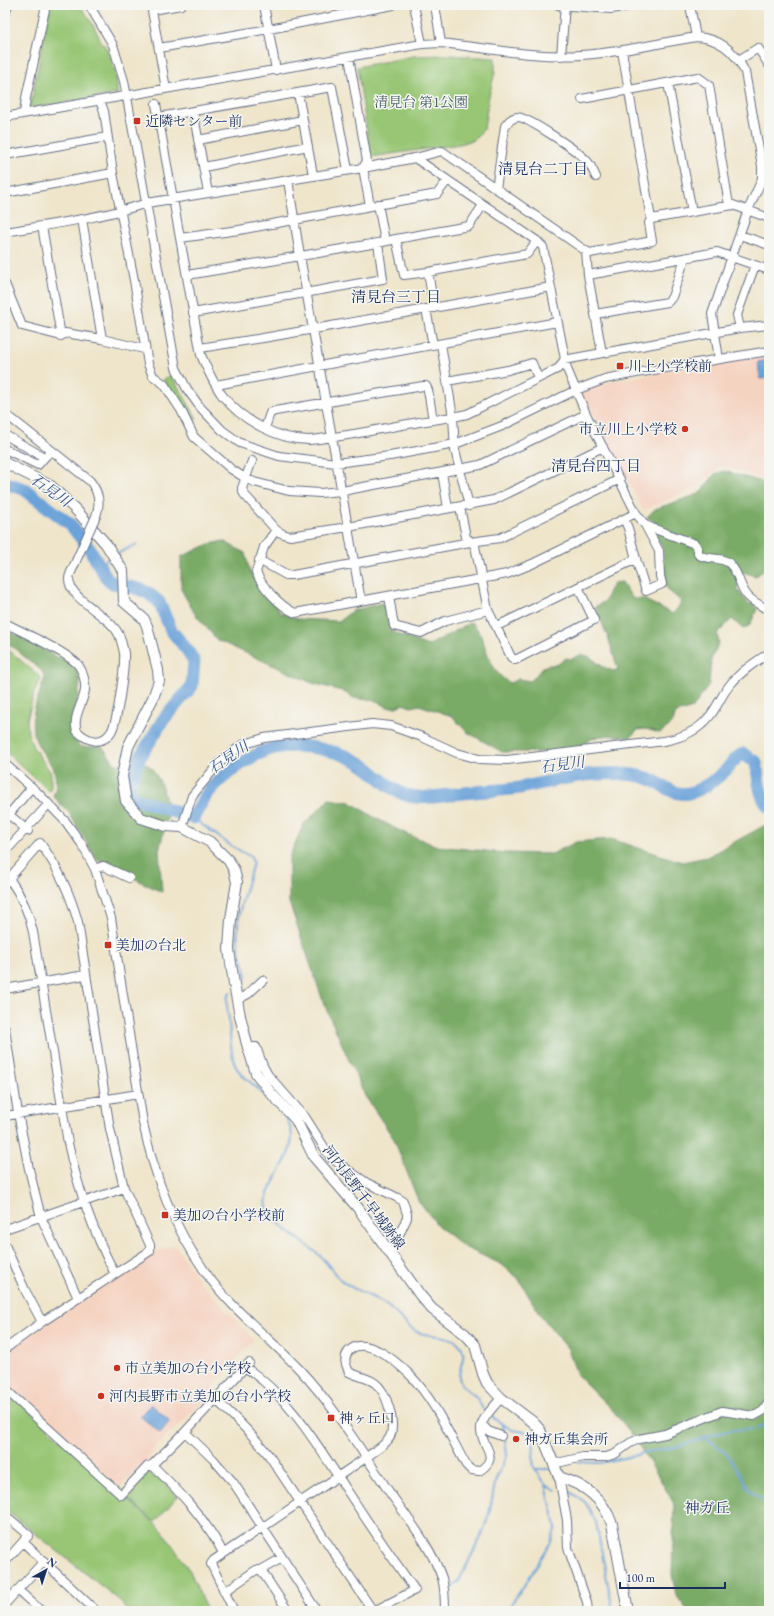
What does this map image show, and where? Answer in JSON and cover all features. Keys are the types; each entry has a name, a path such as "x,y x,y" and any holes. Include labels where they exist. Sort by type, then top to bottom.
{"main road":[{"name":"河内長野千早城跡線","path":"5,463 51,486 76,510 106,544 123,571 124,602 144,619 158,670 159,681 154,698 128,747 122,776 126,801 141,818 166,826 182,827 210,842 229,861 234,870 237,882 230,918 229,949 235,992 247,1044 256,1073 270,1092 296,1120 314,1157 358,1208 377,1233 390,1254 432,1309 465,1334 475,1345 487,1383 500,1400 533,1422 540,1430 559,1477"},
{"path":"559,1477 571,1480 585,1487 599,1500 608,1512 612,1524 628,1611"}],"street":[{"path":"5,13 8,5"},
{"path":"24,113 46,5"},
{"path":"89,5 113,45 127,95 174,361 187,389 200,406 222,430 240,443 279,456 336,463 390,456 455,444 502,426 576,390 612,378 769,351"},
{"path":"166,89 152,7 181,5"},
{"path":"264,5 276,70"},
{"path":"159,48 393,5"},
{"path":"414,5 422,44"},
{"path":"435,5 441,43"},
{"path":"561,56 563,5 611,9 635,5"},
{"path":"690,5 696,37"},
{"path":"5,117 422,44 441,43 561,56 622,51 696,37 715,41 728,49 739,60 744,72 762,166 762,178 748,210 712,314 719,359"},
{"path":"739,60 758,48 769,65"},
{"path":"5,232 82,219 121,211 147,203 363,168 442,151 590,253 652,241 649,223 651,219 630,90 622,51"},
{"path":"349,57 367,162 363,168"},
{"path":"582,99 698,77 709,85 729,206"},
{"path":"668,83 692,212"},
{"path":"158,118 332,87 348,170"},
{"path":"298,93 313,175"},
{"path":"100,101 104,111 113,173 134,280 144,349 148,364 153,376 164,384 181,410 194,437 222,463 245,478 289,491 320,493 342,491 442,473 480,465 586,414"},
{"path":"156,104 201,355 210,376 222,396 244,416 265,428 285,436 308,440 333,437 467,414 559,368 564,360 740,328 769,325"},
{"path":"193,112 208,192"},
{"path":"496,189 505,126 510,120 518,117 530,121 580,154 588,162 596,177"},
{"path":"198,140 303,120"},
{"path":"5,155 107,137"},
{"path":"204,167 308,146"},
{"path":"415,158 537,241 543,247 566,369 586,414 636,513 645,524 659,551 660,576 662,584 646,591 624,519"},
{"path":"193,313 383,279 381,242 374,205 363,168"},
{"path":"5,193 113,173"},
{"path":"288,180 361,601"},
{"path":"180,238 239,230 437,194 447,181"},
{"path":"187,275 469,226 483,205"},
{"path":"651,219 733,205 769,218"},
{"path":"82,219 102,340"},
{"path":"42,226 61,336"},
{"path":"740,235 769,246"},
{"path":"396,239 404,275 527,254 537,241"},
{"path":"586,251 588,275 602,353"},
{"path":"588,275 718,252 769,270"},
{"path":"595,314 668,302 672,297 685,258"},
{"path":"740,328 737,315 755,265"},
{"path":"428,272 430,308 437,344 447,381 453,417 455,444 460,469 466,537 474,546 488,610 511,657 515,660 594,620 578,587"},
{"path":"5,284 22,326 61,336 65,333 144,349"},
{"path":"200,348 551,287"},
{"path":"216,385 557,322"},
{"path":"447,381 532,364 538,378"},
{"path":"265,428 270,413 426,386 433,420"},
{"path":"5,415 85,476 95,487 99,500 99,508 69,579 72,589 77,596 111,624 119,635 124,654 116,718 111,732 105,738 97,741 89,740 77,731 75,720 85,689 84,677 79,666 68,657 5,623"},
{"path":"5,435 44,457"},
{"path":"252,461 242,488 244,494 276,530 290,536 348,527 448,508 464,507 494,500 603,447"},
{"path":"5,449 38,465 51,450"},
{"path":"442,473 448,508"},
{"path":"259,560 286,575 293,575 470,542 500,538 620,479"},
{"path":"276,530 264,547 256,572 260,582 290,611 295,613 507,574 532,564 636,513"},
{"path":"645,524 695,544 698,548 698,554 702,557 718,559 730,564 739,576 746,594 751,600 769,610"},
{"path":"497,626 636,559"},
{"path":"389,596 394,626 421,633 445,621 488,610"},
{"path":"182,827 192,796 219,763 242,745 264,738 372,724 391,726 422,737 457,753 479,759 507,760 674,739 686,735 708,718 728,687 743,671 769,653"},
{"path":"5,764 50,804 66,822 81,843 95,869 111,918 138,1094 150,1156 172,1218 206,1273 232,1306 282,1351 321,1392 367,1457 427,1546 437,1565 444,1588 445,1611"},
{"path":"27,830 6,815 32,788"},
{"path":"5,852 27,830 45,808"},
{"path":"5,1349 42,1322 116,1274 150,1251 150,1245 124,1188 110,1129 78,922 62,879 50,857 39,842 7,880 18,890 30,920 43,983 70,1155 83,1202 103,1251 116,1274"},
{"path":"95,869 103,866 129,878"},
{"path":"5,989 85,975"},
{"path":"235,992 248,994 263,980"},
{"path":"5,1029 18,1113 29,1169 41,1217 62,1268 78,1298"},
{"path":"256,1073 258,1065 254,1047 256,1047 268,1075 305,1117 331,1158 367,1183 403,1202 407,1218 390,1254"},
{"path":"5,1116 138,1094"},
{"path":"5,1229 124,1188"},
{"path":"5,1245 42,1322"},
{"path":"234,1611 211,1564 214,1560 383,1446 389,1437 392,1425 388,1405 381,1390 375,1383 349,1372 346,1364 346,1355 352,1348 360,1345 381,1352 394,1360 410,1375 428,1396 447,1427 466,1465 471,1470 478,1472 490,1461 490,1452 481,1429 483,1421 500,1400"},
{"path":"5,1389 121,1495 148,1466 152,1465 185,1432 247,1365 283,1400 304,1427 387,1552 415,1590 374,1611 259,1443 216,1400"},
{"path":"553,1464 583,1457 615,1454 630,1443 639,1439 666,1434 722,1411 754,1416 763,1410 769,1402"},
{"path":"483,1421 488,1431 501,1436"},
{"path":"185,1432 213,1459 233,1482 317,1611"},
{"path":"152,1465 182,1494 207,1527 223,1553"},
{"path":"559,1477 567,1520 568,1548 587,1602 588,1611"},
{"path":"5,1515 29,1535 5,1562"},
{"path":"23,1542 96,1611"},
{"path":"224,1592 256,1570 261,1570 282,1558"},
{"path":"5,1604 44,1562"},
{"path":"261,1570 288,1611"},
{"path":"18,1590 42,1611"}],"shaded area":[{"name":"市立川上小学校","path":"769,352 769,481 721,466 696,488 643,510 582,393 604,383"},
{"name":"市立美加の台小学校","path":"175,1245 200,1282 254,1340 215,1383 212,1394 156,1446 144,1463 120,1487 5,1384 5,1353 150,1254"}],"green space":[{"path":"50,5 79,5 86,13 110,57 116,75 117,94 30,108"},
{"name":"清見台 第1公園","path":"446,55 495,58 495,72 489,96 484,129 474,140 460,144 371,157 357,67 414,56"},
{"path":"171,375 197,418 189,424 163,380"},
{"path":"724,471 769,484 769,567 756,576 743,572 737,589 748,603 755,605 757,609 750,625 743,629 732,619 717,634 719,642 711,660 709,684 693,708 676,713 672,724 660,733 646,729 637,730 630,738 616,736 597,737 591,739 581,748 565,752 502,752 467,732 452,716 419,705 411,707 403,704 396,707 387,707 377,701 354,698 342,691 312,683 217,640 195,614 181,589 181,557 207,545 223,541 245,553 250,572 281,613 297,619 339,621 352,611 382,603 388,612 393,632 428,646 471,622 481,635 495,670 510,683 518,679 531,681 543,667 548,665 557,665 566,658 572,659 580,655 587,656 613,671 618,669 608,637 595,607 605,601 614,583 622,582 633,599 643,599 673,614 682,602 668,590 665,582 663,549 656,537 656,523 647,517 655,509 699,494 715,474"},
{"path":"5,629 57,657 70,662 78,672 80,684 77,701 71,718 72,737 82,747 102,746 115,764 146,764 152,768 161,784 169,811 159,850 162,892 139,881 111,863 97,860 69,813 53,796 56,786 56,777 36,740 32,724 36,703 45,677 41,670 5,641"},
{"path":"5,647 41,679 34,693 27,720 28,733 33,747 51,773 51,787 49,791 5,751"},
{"path":"329,799 350,802 402,832 437,846 505,853 552,854 576,842 611,839 682,862 707,857 769,823 769,1611 688,1611 676,1595 672,1575 674,1504 631,1433 614,1412 577,1375 568,1349 539,1313 518,1278 501,1264 464,1247 438,1226 418,1200 394,1139 365,1096 324,1004 289,902 289,858 303,825"},
{"path":"5,1389 162,1530 190,1571 207,1611 128,1611 119,1600 8,1512 5,1512"},
{"path":"149,1468 178,1496 155,1522 124,1495"}],"water":[{"path":"769,360 769,378 760,379 758,362"},
{"path":"151,1404 170,1421 160,1433 140,1416"}],"waterway":[{"name":"石見川","path":"5,483 24,489 70,524 91,551 106,577 112,583 139,589 148,593 159,602 171,630 194,661 192,686 163,720 139,759 128,787 133,798 193,818 207,794 213,787 238,766 266,751 286,746 297,746 322,749 347,756 366,767 390,787 401,793 425,797 503,790 578,776 611,774 641,776 653,780 677,793 689,793 704,787 714,780 740,755 743,754 756,762 761,791 765,802 769,807"},
{"path":"117,554 137,544"},
{"path":"99,565 111,557"},
{"path":"193,818 230,845 251,857 253,862 238,921 238,942 246,974 246,978 238,986"},
{"path":"231,992 227,1005 231,1049 235,1065 243,1076 281,1112 287,1120 292,1133 291,1145 287,1158 268,1193 266,1203 269,1212 288,1231 317,1253 344,1283 387,1306 415,1331 445,1337 456,1341 460,1345 463,1353 459,1380 463,1386 476,1397 486,1412"},
{"path":"489,1415 512,1430 525,1432 532,1437 534,1442 534,1467 546,1485 556,1527 551,1542 526,1583 506,1611"},
{"path":"702,1439 704,1437 733,1430 756,1429 769,1422"},
{"path":"451,1588 458,1583 483,1532 489,1514 496,1479 507,1455 503,1425"},
{"path":"578,1462 600,1463 642,1453 677,1447 702,1439 711,1441 730,1457 750,1491 769,1505"},
{"path":"536,1469 551,1469"},
{"path":"547,1486 556,1490"},
{"path":"565,1489 585,1502 596,1522 613,1611"}],"place":[{"name":"近隣センター前","path":"137,121"},
{"name":"川上小学校前","path":"620,366"},
{"name":"市立川上小学校","path":"685,429"},
{"name":"美加の台北","path":"108,945"},
{"name":"美加の台小学校前","path":"165,1215"},
{"name":"市立美加の台小学校","path":"117,1368"},
{"name":"河内長野市立美加の台小学校","path":"101,1396"},
{"name":"神ヶ丘口","path":"331,1418"},
{"name":"神ガ丘集会所","path":"516,1439"}],"district":[{"name":"清見台二丁目","path":"543,168"},
{"name":"清見台三丁目","path":"396,296"},
{"name":"清見台四丁目","path":"596,465"},
{"name":"神ガ丘","path":"707,1507"}]}
